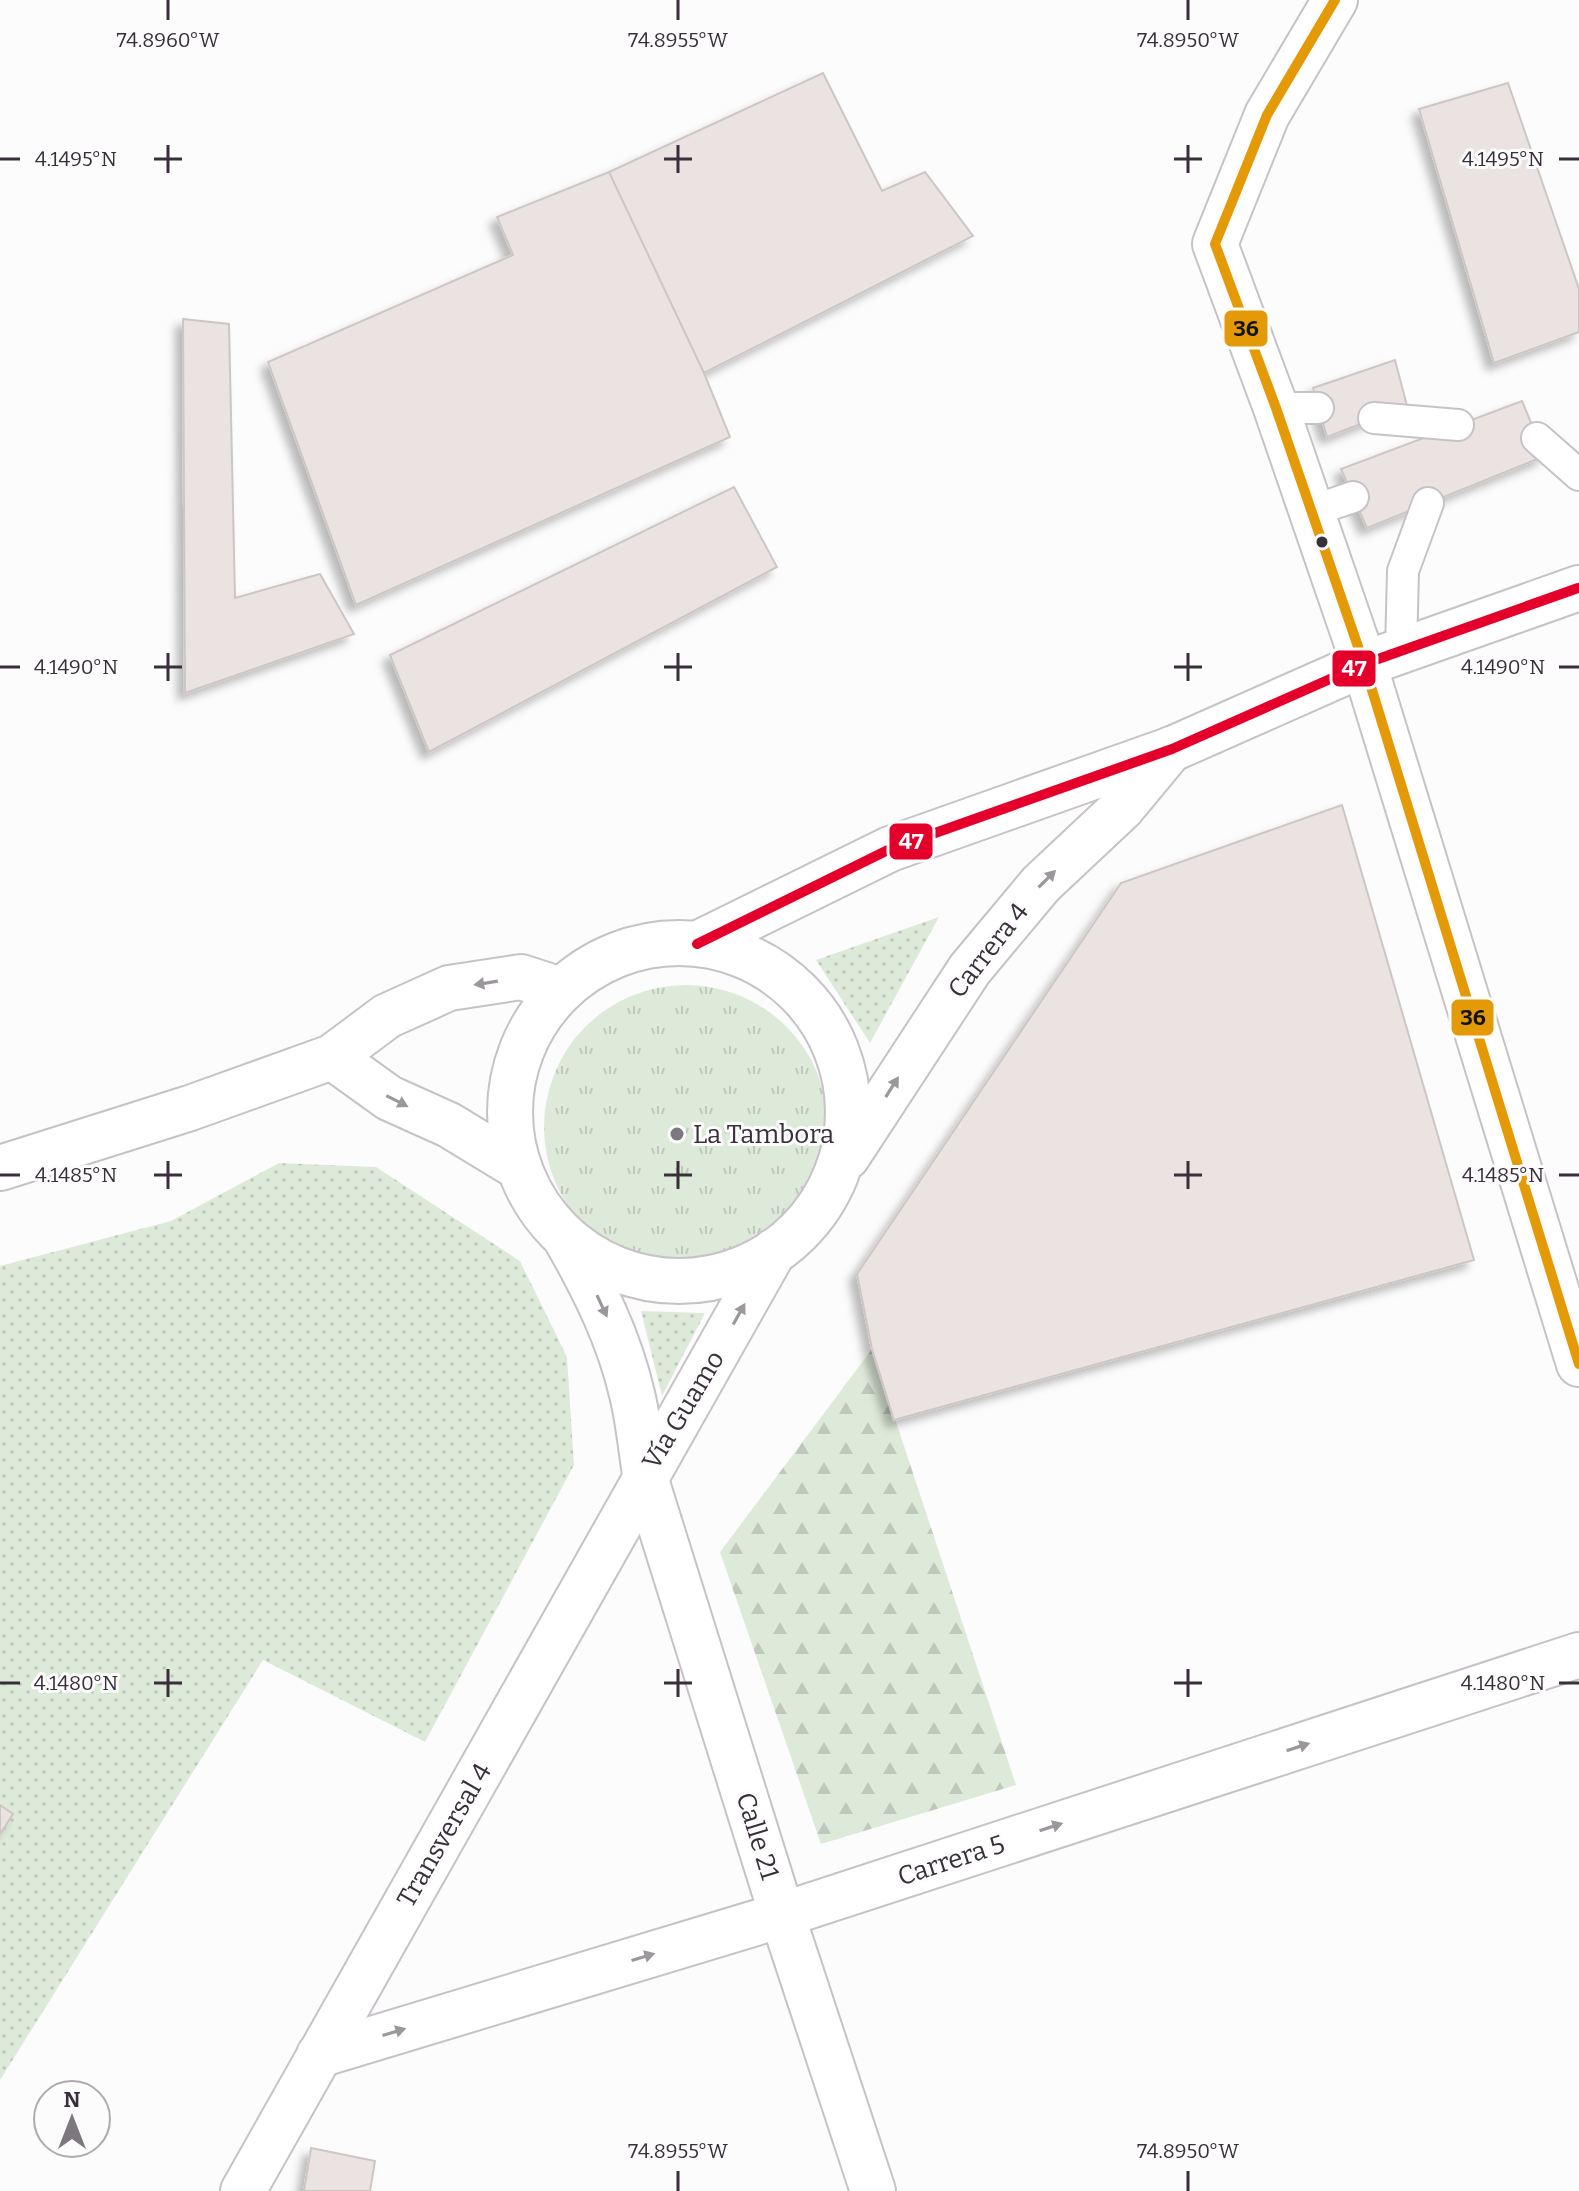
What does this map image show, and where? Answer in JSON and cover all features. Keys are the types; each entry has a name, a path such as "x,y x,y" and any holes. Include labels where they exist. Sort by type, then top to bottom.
{"main road":[{"path":"1335,0 1267,115 1215,244 1297,408 1312,511 1382,658 1579,1364"},
{"name":"Carrera 4","path":"697,944 890,849 1172,749 1382,658 1579,588"},
{"name":"Carrera 4","path":"835,1176 970,969 1041,884 1122,808 1172,749"},
{"path":"665,944 697,944 748,957 791,985 825,1026 844,1074 849,1125 835,1176 820,1205 800,1230 774,1251 741,1269 705,1279 667,1280 630,1274 596,1259 565,1237 545,1215 518,1167 509,1119 513,1072 531,1028 561,990 592,966 626,951 665,944"},
{"path":"0,1168 190,1108 332,1057 387,1016 449,988 521,977 561,990"},
{"path":"332,1057 389,1098 449,1125 518,1167"},
{"name":"Vía Guamo","path":"565,1237 590,1280 621,1356 632,1395 646,1480"},
{"name":"Vía Guamo","path":"646,1480 774,1251"},
{"name":"Calle 21","path":"646,1480 782,1915 873,2191"},
{"name":"Transversal 4","path":"243,2191 646,1480"},
{"name":"Carrera 5","path":"319,2055 782,1915 1579,1655"}],"lane":[{"path":"1374,418 1458,425"},
{"path":"1537,438 1579,475"},
{"path":"1312,511 1353,497"},
{"path":"1382,658 1403,571 1428,503"}],"green space":[{"path":"939,917 870,1043 816,960"},
{"path":"686,985 727,991 753,1002 776,1017 796,1037 811,1060 822,1086 828,1127 822,1168 811,1194 796,1217 776,1237 753,1252 727,1263 686,1269 645,1263 619,1252 596,1237 576,1217 561,1194 550,1168 544,1127 550,1086 561,1060 576,1037 596,1017 619,1002 645,991"},
{"path":"279,1163 376,1167 520,1261 567,1357 574,1465 425,1742 263,1660 0,2080 0,1266 171,1221"},
{"path":"641,1311 705,1313 662,1396"},
{"path":"872,1349 1016,1785 821,1844 720,1552"}],"building":[{"path":"823,73 882,191 925,172 973,236 704,373 609,172"},
{"path":"1508,83 1579,289 1579,332 1494,363 1419,109"},
{"path":"609,172 704,373 730,437 356,605 268,362 513,255 497,217"},
{"path":"183,319 229,324 235,598 320,574 354,634 185,693"},
{"path":"1395,360 1407,406 1327,437 1313,388"},
{"path":"1522,401 1545,456 1367,528 1341,469"},
{"path":"734,487 777,567 429,752 390,655"},
{"path":"1342,805 1474,1260 894,1420 872,1349 857,1274 1121,883"},
{"path":"0,1805 13,1814 0,1834"},
{"path":"311,2148 375,2161 370,2191 304,2191"}],"transit line":[{"name":"36","path":"1335,0 1267,115 1215,244 1276,408 1364,664 1579,1364"},
{"name":"47","path":"697,944 890,849 1172,749 1364,664 1578,588"}],"place":[{"name":"La Tambora","path":"677,1134"}]}
